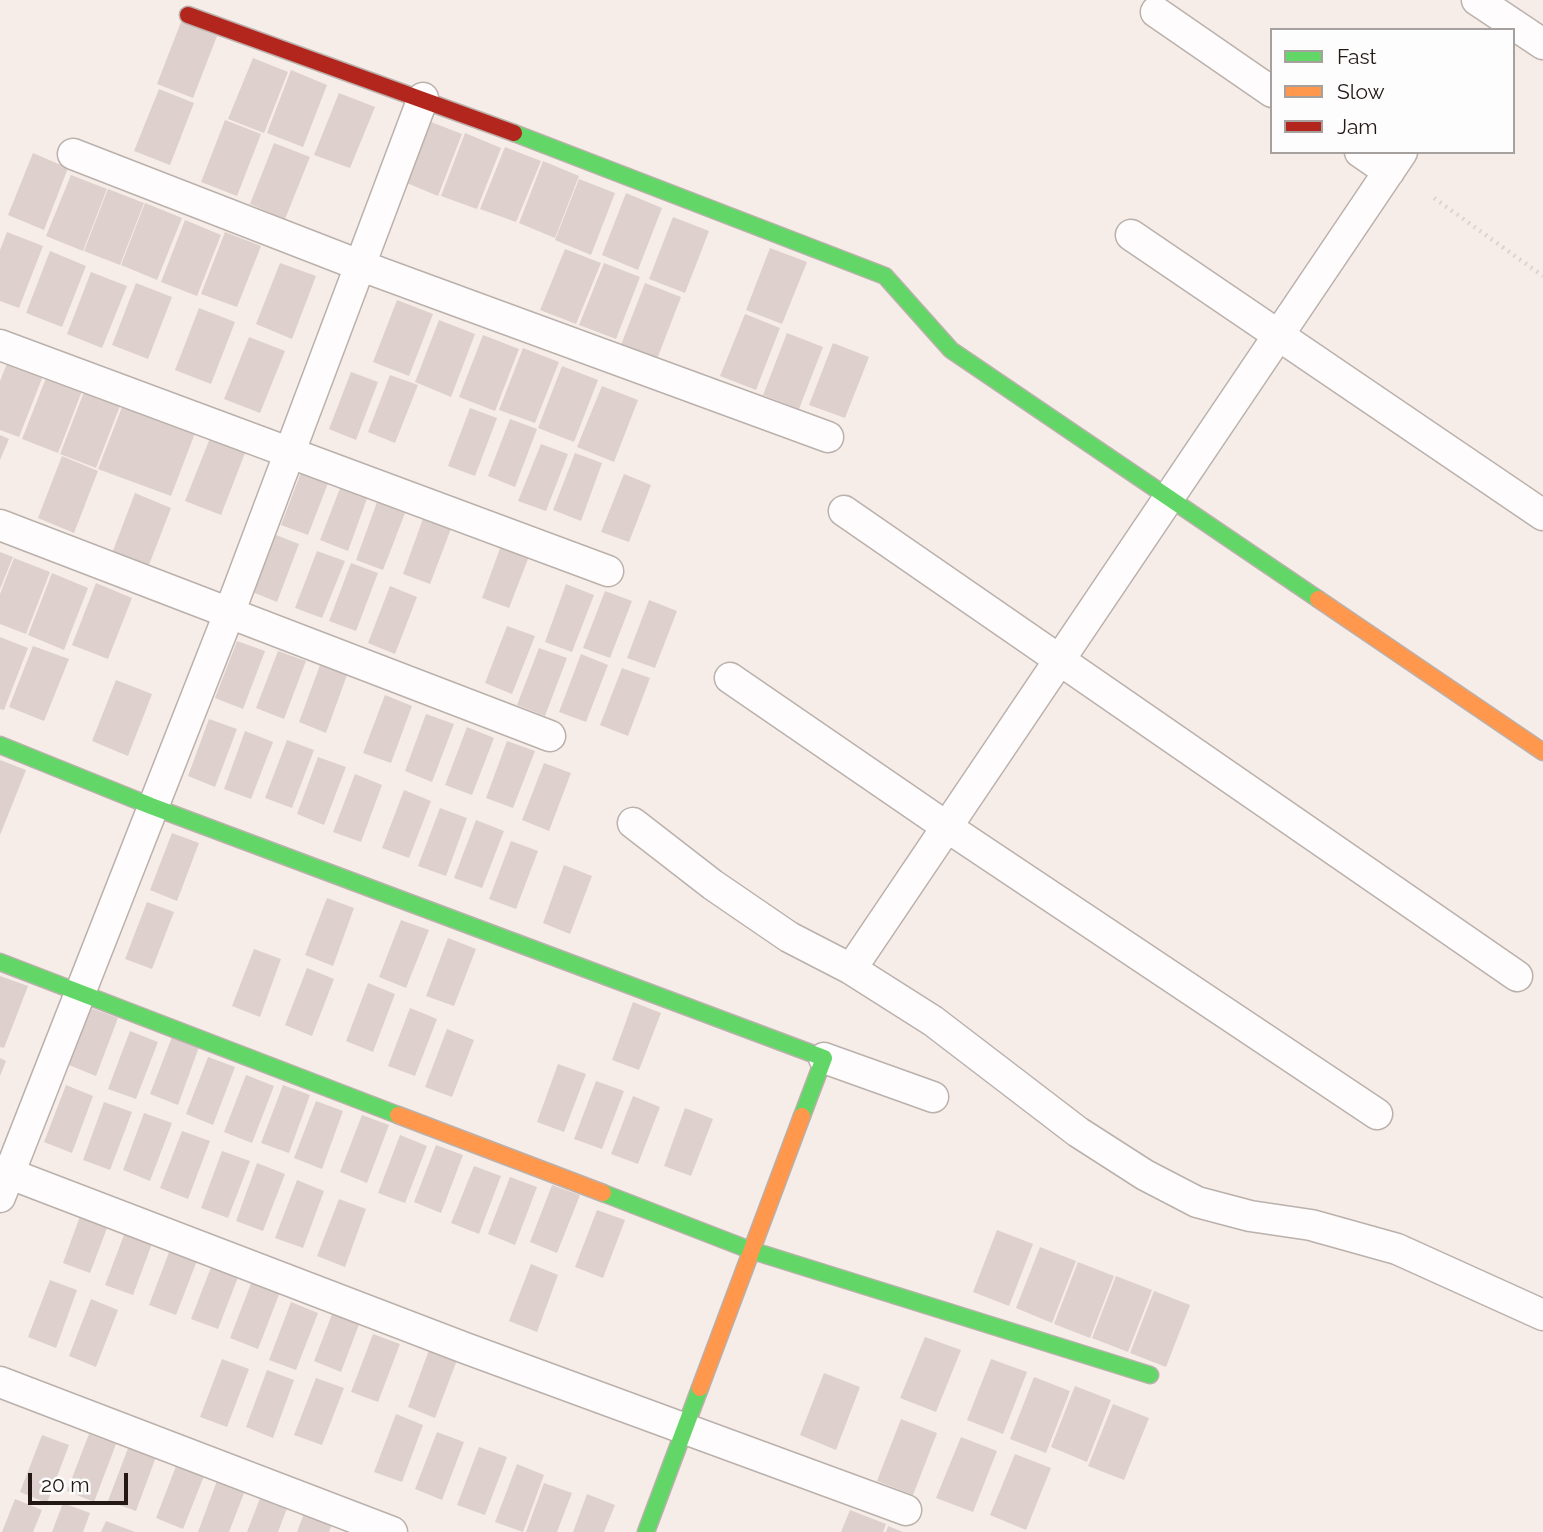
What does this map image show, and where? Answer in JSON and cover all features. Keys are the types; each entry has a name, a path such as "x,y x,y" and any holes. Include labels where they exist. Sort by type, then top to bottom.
{"street":[{"path":"1491,11 1543,44"},
{"path":"1156,12 1270,91"},
{"path":"188,15 423,98 885,276 951,350 1543,752"},
{"path":"423,98 230,611 3,1180 906,1510"},
{"path":"73,154 359,265 828,437"},
{"path":"851,969 1395,162 1367,154"},
{"path":"1131,235 1543,515"},
{"path":"0,345 608,571"},
{"path":"844,511 1517,976"},
{"path":"0,526 230,611 550,736"},
{"path":"730,678 947,827 1377,1114"},
{"path":"0,745 151,806 933,1097"},
{"path":"633,823 713,885 789,937 851,969 933,1021 1078,1132 1145,1175 1197,1202 1250,1216 1311,1225 1397,1249 1543,1315"},
{"path":"0,962 750,1250 1150,1375"},
{"path":"646,1532 824,1058"},
{"path":"0,1382 392,1532"}],"path":[{"path":"1434,198 1543,276"}],"building":[{"path":"181,22 217,36 193,98 157,84"},
{"path":"253,58 288,72 264,133 228,119"},
{"path":"291,70 327,85 303,147 267,133"},
{"path":"159,89 194,103 170,165 134,151"},
{"path":"339,93 375,107 350,168 314,155"},
{"path":"225,120 261,134 237,196 201,182"},
{"path":"426,120 462,134 438,196 402,181"},
{"path":"465,133 501,148 477,209 441,196"},
{"path":"274,143 310,157 285,219 250,204"},
{"path":"505,147 541,161 516,222 480,209"},
{"path":"33,153 68,168 44,230 8,215"},
{"path":"543,161 579,176 555,238 519,223"},
{"path":"71,175 107,189 83,251 46,236"},
{"path":"579,179 615,193 591,255 555,240"},
{"path":"108,189 144,203 120,265 84,251"},
{"path":"626,193 662,208 638,270 602,255"},
{"path":"145,203 182,218 157,280 121,265"},
{"path":"673,217 709,231 685,293 649,279"},
{"path":"185,220 221,235 197,296 161,282"},
{"path":"7,232 43,246 19,308 0,301 0,250"},
{"path":"225,232 261,246 237,307 201,294"},
{"path":"770,248 807,262 782,324 746,310"},
{"path":"565,249 601,263 576,324 540,310"},
{"path":"50,251 86,266 62,327 26,313"},
{"path":"280,263 316,276 292,339 256,324"},
{"path":"604,263 640,277 616,339 579,325"},
{"path":"91,272 127,286 102,348 67,334"},
{"path":"136,283 172,297 148,359 112,345"},
{"path":"645,283 681,297 657,359 621,345"},
{"path":"397,300 433,314 409,376 373,362"},
{"path":"199,308 235,322 211,384 175,370"},
{"path":"745,314 780,328 756,390 720,376"},
{"path":"439,320 475,334 451,397 415,382"},
{"path":"787,333 823,347 799,409 763,395"},
{"path":"483,335 519,349 495,411 459,397"},
{"path":"249,337 285,351 260,413 224,399"},
{"path":"833,343 869,357 845,418 809,405"},
{"path":"523,348 559,362 535,423 499,410"},
{"path":"8,361 43,376 19,437 0,430 0,381"},
{"path":"562,366 598,380 574,442 538,428"},
{"path":"351,372 378,382 356,440 329,429"},
{"path":"390,375 418,385 395,443 368,432"},
{"path":"46,378 82,391 58,453 22,439"},
{"path":"602,386 638,400 614,462 577,447"},
{"path":"84,392 120,406 96,468 60,454"},
{"path":"122,407 195,433 171,496 98,469"},
{"path":"470,408 497,418 475,476 448,466"},
{"path":"510,419 537,429 515,487 488,476"},
{"path":"0,435 9,439 0,460"},
{"path":"210,438 245,453 221,515 185,501"},
{"path":"541,444 568,454 546,511 518,501"},
{"path":"575,453 602,463 581,521 553,510"},
{"path":"62,456 98,471 74,533 38,518"},
{"path":"303,467 330,478 308,535 281,525"},
{"path":"624,474 651,485 629,542 601,532"},
{"path":"342,483 369,493 348,551 320,540"},
{"path":"135,493 171,508 147,570 111,556"},
{"path":"377,502 405,513 383,570 356,560"},
{"path":"424,516 452,526 430,584 403,574"},
{"path":"271,533 299,544 277,602 250,591"},
{"path":"503,540 531,551 509,608 482,598"},
{"path":"317,551 345,561 322,618 295,608"},
{"path":"0,552 13,557 0,589"},
{"path":"14,558 50,572 26,634 0,624 0,594"},
{"path":"351,563 378,573 356,631 329,621"},
{"path":"52,573 88,588 64,650 28,635"},
{"path":"96,583 132,598 108,659 72,645"},
{"path":"566,584 594,595 572,652 545,642"},
{"path":"390,586 417,597 395,654 368,643"},
{"path":"605,591 632,601 610,658 583,648"},
{"path":"649,600 677,611 655,668 627,658"},
{"path":"507,626 535,636 512,694 485,683"},
{"path":"0,637 28,648 4,710 0,709"},
{"path":"237,641 265,651 243,709 215,698"},
{"path":"33,646 69,659 44,721 9,707"},
{"path":"539,648 567,658 545,716 517,705"},
{"path":"278,651 306,661 284,719 256,708"},
{"path":"581,654 608,665 586,722 559,712"},
{"path":"320,665 347,675 326,733 299,722"},
{"path":"622,668 650,678 628,736 600,725"},
{"path":"116,680 152,694 128,756 92,741"},
{"path":"385,695 412,706 391,763 363,753"},
{"path":"426,714 454,724 432,782 405,771"},
{"path":"209,719 237,729 215,787 188,776"},
{"path":"467,727 494,738 472,795 445,785"},
{"path":"245,731 273,742 251,799 224,789"},
{"path":"287,740 314,750 292,808 265,798"},
{"path":"507,741 535,751 513,808 486,798"},
{"path":"318,757 346,767 324,825 297,814"},
{"path":"0,760 26,770 0,835"},
{"path":"544,763 571,773 549,831 522,820"},
{"path":"355,774 382,785 361,842 333,832"},
{"path":"404,790 431,801 409,858 382,848"},
{"path":"440,808 467,818 446,876 418,866"},
{"path":"476,820 504,831 482,888 454,878"},
{"path":"172,833 199,843 177,901 150,890"},
{"path":"511,841 538,851 516,909 489,899"},
{"path":"564,865 592,876 570,934 543,923"},
{"path":"327,898 354,908 333,966 305,955"},
{"path":"147,902 174,912 152,969 125,959"},
{"path":"401,920 429,930 406,988 379,977"},
{"path":"448,938 476,949 454,1006 426,996"},
{"path":"254,949 281,959 260,1017 232,1006"},
{"path":"307,968 334,979 312,1036 285,1025"},
{"path":"0,976 28,986 4,1048 0,1047"},
{"path":"368,983 395,994 373,1052 346,1041"},
{"path":"633,1002 661,1013 639,1070 612,1060"},
{"path":"91,1008 118,1018 96,1076 69,1065"},
{"path":"410,1008 437,1019 415,1076 388,1066"},
{"path":"447,1029 474,1040 452,1097 425,1087"},
{"path":"130,1031 158,1042 136,1099 108,1089"},
{"path":"172,1037 199,1047 178,1105 150,1094"},
{"path":"208,1057 235,1067 213,1125 186,1114"},
{"path":"0,1058 6,1061 0,1076"},
{"path":"558,1064 586,1074 564,1132 537,1122"},
{"path":"246,1075 274,1086 252,1143 224,1132"},
{"path":"596,1081 624,1091 602,1149 574,1139"},
{"path":"66,1085 93,1096 72,1153 44,1142"},
{"path":"283,1085 310,1095 289,1153 261,1143"},
{"path":"633,1096 660,1107 638,1164 611,1154"},
{"path":"316,1101 343,1111 322,1169 294,1158"},
{"path":"104,1102 132,1112 110,1170 83,1160"},
{"path":"685,1108 713,1119 691,1176 664,1166"},
{"path":"144,1113 172,1123 150,1181 123,1170"},
{"path":"362,1115 389,1125 367,1183 340,1172"},
{"path":"182,1131 210,1141 188,1199 160,1188"},
{"path":"400,1135 427,1146 405,1203 378,1193"},
{"path":"436,1145 463,1155 441,1213 414,1202"},
{"path":"222,1151 250,1161 228,1218 201,1208"},
{"path":"257,1163 285,1174 263,1231 236,1221"},
{"path":"474,1166 501,1176 479,1234 451,1223"},
{"path":"510,1177 537,1187 515,1245 488,1234"},
{"path":"297,1180 324,1191 303,1248 275,1238"},
{"path":"552,1185 580,1195 557,1253 530,1242"},
{"path":"339,1199 366,1209 345,1267 317,1256"},
{"path":"84,1205 112,1215 90,1273 63,1263"},
{"path":"597,1210 625,1220 603,1278 575,1267"},
{"path":"127,1227 154,1238 133,1295 105,1285"},
{"path":"997,1230 1033,1244 1009,1306 973,1292"},
{"path":"171,1247 198,1258 176,1315 149,1305"},
{"path":"1040,1247 1076,1261 1052,1323 1016,1308"},
{"path":"213,1262 240,1272 218,1329 191,1319"},
{"path":"1078,1262 1114,1276 1090,1338 1054,1324"},
{"path":"531,1264 558,1275 537,1332 509,1321"},
{"path":"1116,1276 1152,1290 1128,1352 1092,1338"},
{"path":"50,1280 77,1290 56,1348 28,1337"},
{"path":"252,1281 280,1292 258,1349 230,1338"},
{"path":"1154,1291 1190,1305 1166,1367 1130,1353"},
{"path":"91,1299 118,1310 96,1367 69,1356"},
{"path":"291,1302 318,1313 296,1370 269,1360"},
{"path":"336,1304 363,1314 341,1372 314,1361"},
{"path":"373,1334 400,1344 378,1402 351,1392"},
{"path":"925,1337 961,1350 936,1412 900,1398"},
{"path":"429,1350 457,1360 435,1418 408,1407"},
{"path":"222,1359 249,1369 227,1427 200,1417"},
{"path":"991,1359 1027,1372 1003,1434 967,1420"},
{"path":"267,1370 294,1380 273,1438 246,1427"},
{"path":"824,1373 860,1387 836,1450 800,1435"},
{"path":"1034,1377 1070,1391 1046,1453 1010,1439"},
{"path":"316,1378 344,1388 322,1445 294,1435"},
{"path":"1075,1386 1111,1400 1087,1462 1051,1447"},
{"path":"1113,1404 1149,1418 1124,1480 1088,1466"},
{"path":"396,1414 423,1425 402,1482 374,1472"},
{"path":"901,1419 937,1433 913,1495 877,1481"},
{"path":"437,1432 464,1442 442,1500 415,1489"},
{"path":"89,1434 116,1444 94,1502 67,1491"},
{"path":"42,1435 69,1445 47,1503 20,1492"},
{"path":"961,1437 997,1451 973,1512 936,1498"},
{"path":"130,1443 157,1454 136,1511 108,1501"},
{"path":"479,1447 507,1457 485,1515 457,1505"},
{"path":"1015,1454 1051,1468 1026,1530 990,1515"},
{"path":"178,1461 206,1471 183,1529 156,1518"},
{"path":"517,1464 544,1475 523,1532 495,1522"},
{"path":"218,1478 246,1488 229,1532 198,1532"},
{"path":"544,1483 572,1493 557,1532 526,1532"},
{"path":"262,1493 289,1503 278,1532 247,1532"},
{"path":"587,1494 615,1505 604,1532 573,1532"},
{"path":"15,1499 42,1510 33,1532 2,1532"},
{"path":"63,1503 90,1513 83,1532 52,1532"},
{"path":"306,1508 334,1519 329,1532 297,1532"},
{"path":"850,1510 886,1524 883,1532 841,1532"},
{"path":"106,1521 135,1532 101,1532"},
{"path":"888,1526 903,1532 886,1532"}],"traffic: fast":[{"path":"514,133 885,276 951,350 1318,599"},
{"path":"0,745 151,806 824,1058 802,1116"},
{"path":"0,962 398,1115"},
{"path":"603,1193 750,1250 1150,1375"},
{"path":"646,1532 700,1388"}],"traffic: slow":[{"path":"1318,599 1543,752"},
{"path":"398,1115 603,1193"},
{"path":"700,1388 802,1116"}],"traffic: jam":[{"path":"188,15 514,133"}]}
